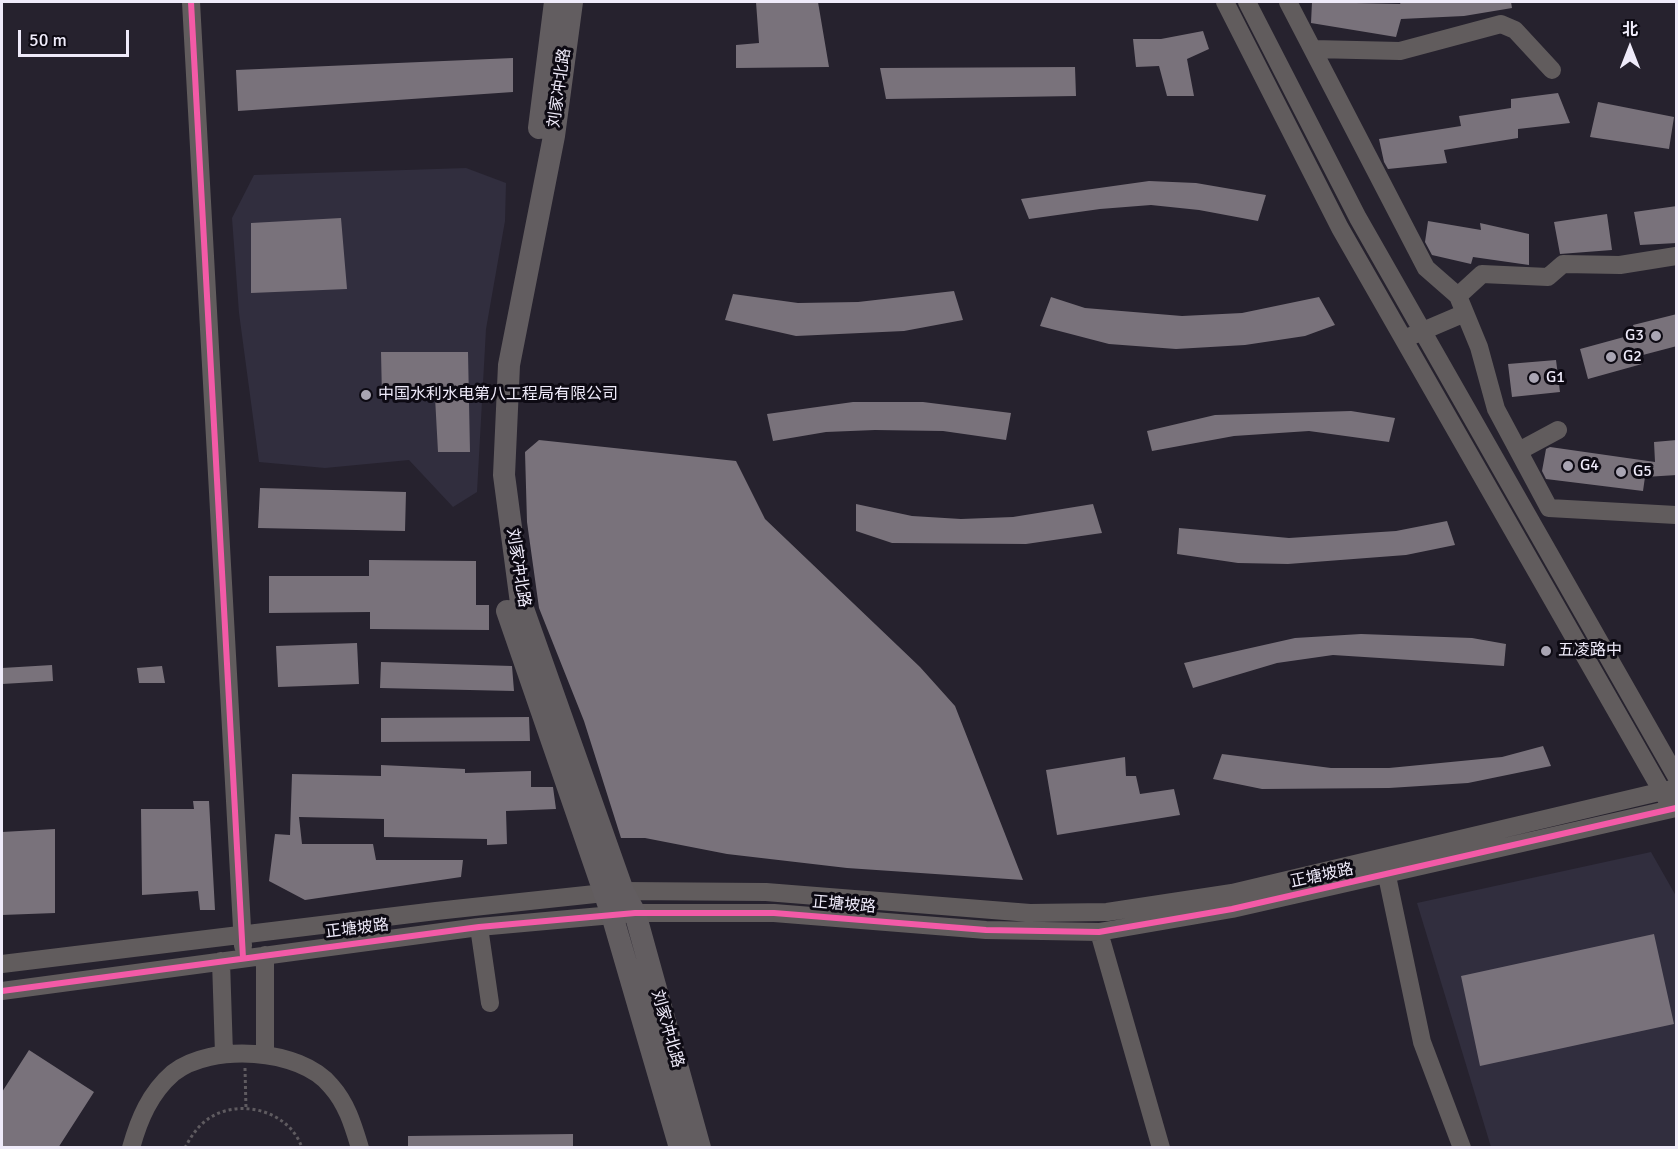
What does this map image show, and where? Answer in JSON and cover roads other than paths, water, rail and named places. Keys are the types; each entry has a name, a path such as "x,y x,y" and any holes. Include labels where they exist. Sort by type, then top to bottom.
{"main road":[{"name":"刘家冲北路","path":"555,2 539,133 494,363 489,476 506,607 613,892 635,914 700,1148"},
{"name":"刘家冲北路","path":"572,2 554,136 509,365 504,475 521,603 613,892 612,915 680,1148"}],"street":[{"path":"191,2 243,958"},
{"path":"1225,2 1340,228 1670,789 1675,811"},
{"path":"1247,2 1358,218 1677,776"},
{"path":"1288,2 1426,268 1458,296 1479,347 1496,408 1549,508 1677,515"},
{"path":"1313,49 1400,51 1501,24 1515,30 1552,69"},
{"path":"1458,296 1482,274 1548,277 1563,264 1620,265 1677,256"},
{"path":"1405,339 1465,313"},
{"path":"1519,451 1558,430"},
{"name":"正塘坡路","path":"2,964 436,911 613,892 766,892 1030,914 1107,912 1232,893 1670,789"},
{"name":"正塘坡路","path":"2,991 479,927 612,915 774,914 987,930 1099,932 1232,909 1675,811"},
{"path":"1387,876 1422,1041 1462,1148"},
{"path":"479,927 490,1003"},
{"path":"1099,932 1161,1148"},
{"path":"265,955 265,1054"},
{"path":"220,961 225,1054"},
{"path":"131,1148 140,1115 174,1072 198,1061 225,1054 265,1054 288,1060 310,1070 330,1084 349,1112 360,1148"}],"place":[{"name":"G3","path":"1656,336"},
{"name":"G2","path":"1611,357"},
{"name":"G1","path":"1534,378"},
{"name":"中国水利水电第八工程局有限公司","path":"366,395"},
{"name":"G4","path":"1568,466"},
{"name":"G5","path":"1621,472"},
{"name":"五凌路中","path":"1546,651"}]}
